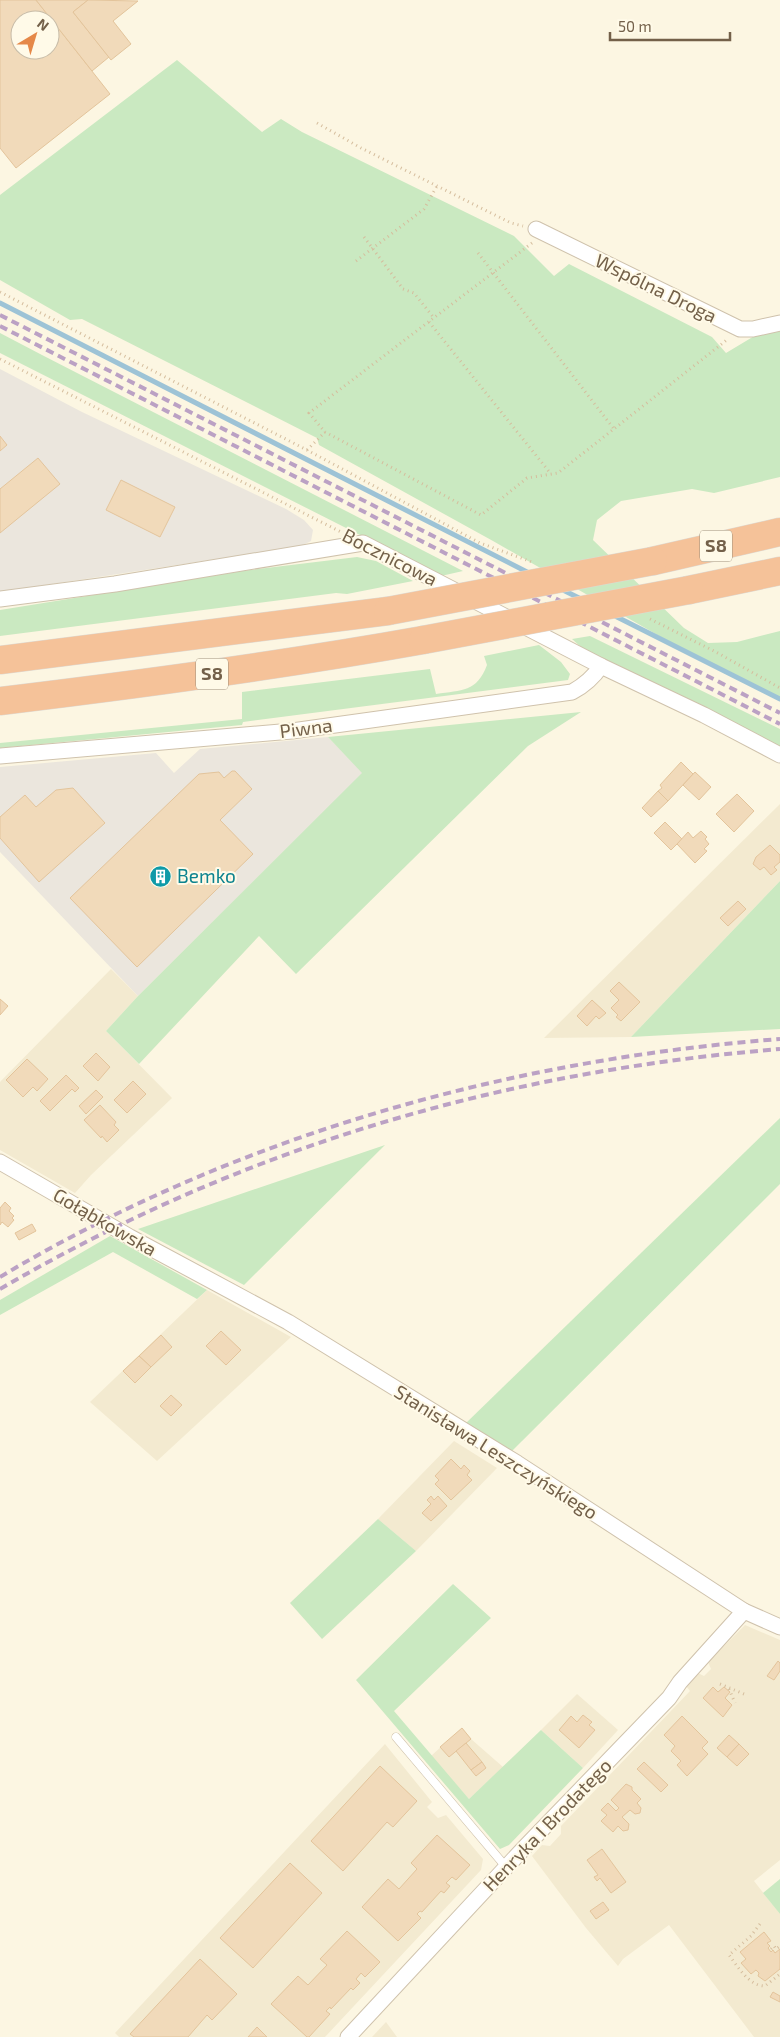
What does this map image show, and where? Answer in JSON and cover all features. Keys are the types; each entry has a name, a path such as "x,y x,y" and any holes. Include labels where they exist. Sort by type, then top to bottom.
{"highway":[{"name":"S8","path":"0,660 388,611 653,560 780,532"},
{"name":"S8","path":"0,701 209,675 307,660 424,640 780,571"}],"street":[{"name":"Wspólna Droga","path":"540,231 740,329 753,329 780,323"},
{"path":"0,599 115,584 363,543"},
{"name":"Bocznicowa","path":"363,543 601,666 704,715 780,755"},
{"name":"Piwna","path":"0,756 292,731 572,692 583,686 601,666"},
{"name":"Gołąbkowska","path":"0,1162 130,1237 210,1280"},
{"name":"Stanisława Leszczyńskiego","path":"210,1280 288,1322 517,1464 744,1611 780,1627"},
{"name":"Henryka I Brodatego","path":"348,2037 506,1866 669,1698 680,1682 744,1611"}],"lane":[{"path":"396,1737 506,1866"}],"path":[{"path":"317,123 361,148 511,223 540,231"},
{"path":"356,261 424,208 437,186"},
{"path":"540,231 493,273 309,413 325,432 481,515 527,478 558,473 740,329"},
{"path":"364,237 403,289 414,293 434,318"},
{"path":"478,253 614,429"},
{"path":"0,292 307,450 325,432"},
{"path":"428,322 550,474"},
{"name":"Bocznicowa","path":"0,359 363,543"},
{"path":"720,1684 744,1694 745,1692"},
{"path":"729,1688 735,1702"},
{"path":"760,1924 751,1936 729,1955 751,1981 759,1986 765,1986 780,1974"},
{"path":"771,1949 774,1946 776,1949 780,1946"}],"shaded area":[{"path":"0,369 82,412 286,509 304,520 313,530 311,541 301,546 0,592"},
{"path":"328,737 363,773 138,996 0,852 0,767 156,753 174,773 200,749"},
{"path":"780,804 780,881 631,1037 544,1038"},
{"path":"111,969 138,996 106,1031 172,1098 91,1175 75,1193 0,1150 0,1082"},
{"path":"207,1290 291,1337 157,1461 90,1402"},
{"path":"454,1441 497,1468 416,1551 378,1519"},
{"path":"745,1625 780,1640 780,1860 754,1881 780,1914 780,2037 754,2037 669,1925 623,1959 618,1966 586,1928 532,1856 542,1845 550,1846 561,1834 561,1826 690,1691 686,1686 698,1673 704,1676 711,1669 708,1662"},
{"path":"577,1694 618,1730 583,1768 541,1730"},
{"path":"462,1728 471,1739 503,1767 469,1799 431,1756"},
{"path":"385,1744 432,1802 427,1807 438,1818 446,1815 483,1859 481,1870 325,2037 119,2037 115,2033"},
{"path":"386,2022 397,2037 372,2037"}],"green space":[{"path":"177,60 262,132 281,119 302,132 514,236 554,276 569,264 712,337 726,353 756,335 780,329 780,477 714,493 692,489 621,501 597,520 593,540 684,628 708,643 737,642 780,631 780,700 724,673 493,541 319,445 317,438 82,319 70,320 0,280 0,195"},
{"path":"0,333 463,571 441,576 0,353"},
{"path":"357,557 376,561 413,581 347,594 336,593 0,636 0,610 242,571"},
{"path":"590,636 780,729 780,748 622,670 582,648 572,639"},
{"path":"539,645 561,662 570,674 568,680 243,722 242,725 0,748 0,743 242,719 242,692 430,669 436,694 461,690 473,685 483,674 487,665 484,656"},
{"path":"581,712 528,746 296,974 259,936 139,1064 106,1031 138,996 362,773 328,737"},
{"path":"780,881 780,1029 631,1037"},
{"path":"780,1118 780,1184 511,1452 465,1424"},
{"path":"385,1145 244,1285 138,1229"},
{"path":"110,1236 207,1290 197,1299 113,1252 0,1315 0,1300"},
{"path":"378,1519 416,1551 322,1639 290,1603"},
{"path":"453,1584 491,1618 394,1711 469,1799 541,1730 583,1768 509,1845 500,1849 356,1680"},
{"path":"780,1879 780,1914 763,1893"}],"building":[{"path":"0,0 36,0 44,10 10,10 10,60 60,60 60,30 110,94 16,168 0,148"},
{"path":"36,0 88,0 73,12 109,57 92,71 60,30 60,10 44,10"},
{"path":"88,0 138,1 113,21 131,44 111,60 73,12"},
{"path":"0,436 7,445 0,451"},
{"path":"38,458 60,484 0,533 0,489"},
{"path":"121,480 175,507 160,537 106,510"},
{"path":"681,762 693,774 668,801 658,791 662,788 660,785"},
{"name":"Bemko","path":"232,771 235,771 252,789 220,820 253,854 137,967 70,898 199,774 219,772 224,778"},
{"path":"695,772 711,787 699,800 683,785"},
{"path":"73,788 105,823 39,882 0,838 0,817 25,795 36,807 56,790"},
{"path":"658,791 668,801 651,817 642,808"},
{"path":"737,794 754,811 734,832 716,814"},
{"path":"665,822 682,839 671,850 654,833"},
{"path":"701,831 707,837 705,839 709,844 704,849 707,851 695,863 677,844 688,832 693,838"},
{"path":"770,845 780,855 780,862 774,867 777,870 771,875 764,867 760,870 753,864 756,857"},
{"path":"738,901 746,909 728,926 720,918"},
{"path":"619,982 640,1002 621,1021 616,1017 618,1015 611,1008 619,1000 610,991"},
{"path":"0,999 8,1006 0,1015"},
{"path":"592,1000 606,1013 599,1019 596,1016 587,1026 577,1016"},
{"path":"96,1053 110,1067 98,1081 83,1066"},
{"path":"27,1059 48,1079 37,1091 33,1087 23,1097 6,1080"},
{"path":"66,1075 79,1088 75,1092 72,1089 50,1111 40,1101"},
{"path":"133,1081 146,1094 127,1113 114,1100"},
{"path":"96,1090 103,1097 86,1114 79,1106"},
{"path":"100,1105 116,1122 114,1125 119,1130 107,1142 84,1120"},
{"path":"5,1202 11,1208 9,1211 14,1216 12,1218 14,1220 8,1227 2,1222 0,1225 0,1208"},
{"path":"32,1224 36,1231 19,1240 15,1233"},
{"path":"221,1331 241,1350 226,1365 206,1346"},
{"path":"161,1335 172,1347 151,1367 139,1356"},
{"path":"139,1356 151,1367 135,1383 123,1371"},
{"path":"171,1395 182,1405 171,1416 160,1406"},
{"path":"451,1459 461,1469 464,1465 470,1471 467,1475 472,1480 451,1500 435,1484 439,1480 435,1476"},
{"path":"431,1496 434,1500 438,1496 447,1506 431,1521 422,1513 431,1504 427,1500"},
{"path":"778,1661 780,1663 780,1671 774,1680 767,1676"},
{"path":"713,1687 718,1692 724,1687 730,1692 725,1698 732,1705 723,1717 703,1698"},
{"path":"583,1715 592,1722 589,1725 595,1730 579,1748 559,1730 571,1716 577,1722"},
{"path":"682,1716 708,1742 702,1748 708,1754 687,1776 677,1765 681,1761 671,1751 675,1746 664,1735"},
{"path":"462,1728 471,1739 449,1757 440,1747"},
{"path":"729,1735 739,1744 727,1757 717,1748"},
{"path":"466,1743 482,1762 471,1770 456,1751"},
{"path":"739,1744 749,1754 737,1766 727,1757"},
{"path":"482,1762 486,1768 476,1776 471,1770"},
{"path":"644,1762 668,1785 661,1792 637,1769"},
{"path":"380,1766 417,1801 393,1827 387,1822 343,1871 311,1841"},
{"path":"626,1784 632,1787 632,1790 641,1799 637,1803 641,1808 640,1813 635,1814 630,1810 622,1817 629,1824 628,1830 623,1831 618,1826 613,1832 601,1821 607,1815 601,1810 608,1803 616,1811 619,1808 611,1800"},
{"path":"437,1835 470,1865 456,1880 452,1877 446,1883 450,1886 444,1893 441,1891 422,1912 420,1911 417,1914 421,1918 398,1941 362,1907 388,1879 399,1889 417,1869 411,1863"},
{"path":"602,1849 626,1882 611,1893 600,1878 597,1881 594,1877 598,1875 587,1860"},
{"path":"290,1863 322,1893 253,1968 220,1938"},
{"path":"603,1902 609,1910 596,1919 590,1911"},
{"path":"347,1931 380,1962 365,1977 361,1973 356,1979 360,1983 353,1990 351,1988 331,2009 330,2007 326,2011 330,2014 307,2037 271,2004 298,1976 308,1985 327,1965 320,1959"},
{"path":"764,1932 771,1941 767,1943 770,1946 768,1948 771,1952 773,1950 775,1953 780,1949 780,1969 765,1981 758,1976 759,1973 756,1970 751,1974 741,1963 746,1959 740,1952"},
{"path":"200,1959 237,1994 212,2020 207,2015 188,2037 134,2037 130,2034"},
{"path":"773,1992 780,1996 780,2002 770,1997"},
{"path":"257,2027 267,2037 248,2037"}],"waterway":[{"path":"0,303 531,574"},
{"path":"561,589 583,600"},
{"path":"613,615 780,699"}],"railway":[{"path":"0,315 780,713"},
{"path":"0,326 780,724"},
{"path":"0,1277 90,1227 183,1183 279,1145 376,1113 475,1086 576,1065 678,1049 780,1039"},
{"path":"0,1289 92,1239 185,1195 280,1157 376,1124 474,1098 574,1076 676,1060 780,1049"}],"place":[{"name":"Bemko","path":"161,876"}]}
